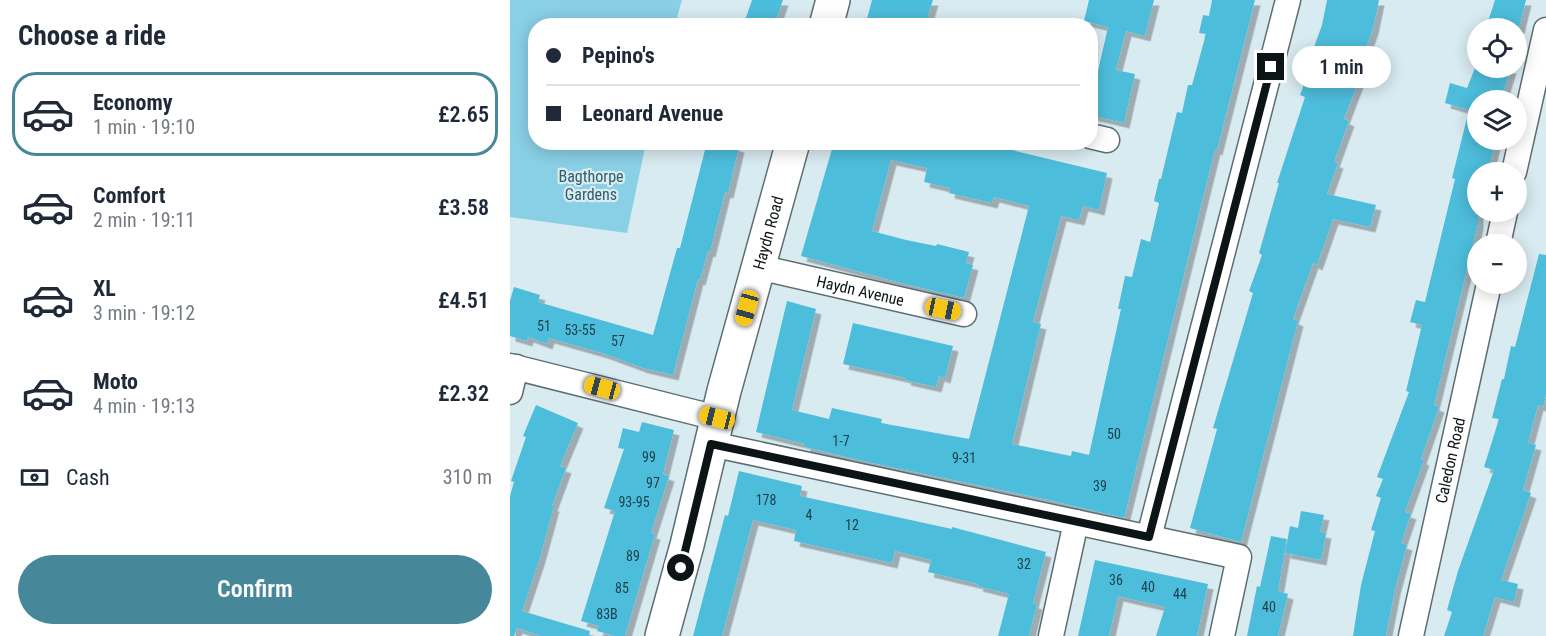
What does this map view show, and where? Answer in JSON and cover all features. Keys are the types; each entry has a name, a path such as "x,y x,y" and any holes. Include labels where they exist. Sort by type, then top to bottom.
{"street":[{"path":"828,18 833,0"},
{"path":"1149,537 1288,0"},
{"path":"1516,162 1546,30"},
{"name":"Haydn Road","path":"662,636 687,545 714,431 791,150"},
{"name":"Haydn Avenue","path":"758,267 964,314"},
{"name":"Caledon Road","path":"1411,636 1487,294"},
{"path":"510,392 513,366 714,431 1076,522 1239,557 1222,636"},
{"path":"1051,636 1076,522"}],"green space":[{"name":"Bagthorpe Gardens","path":"510,0 682,0 677,18 528,18 528,150 645,150 627,233 510,217"}],"building":[{"path":"752,0 783,0 777,18 746,18"},
{"path":"872,0 933,0 927,18 867,18"},
{"path":"1089,0 1154,0 1145,36 1126,31 1116,70 1135,74 1124,123 1098,117 1098,71 1108,27 1098,24 1098,18 1085,18"},
{"path":"1212,0 1255,0 1217,150 1215,149 1124,518 872,463 805,447 805,444 756,432 787,301 816,309 792,410 829,419 832,408 882,419 881,423 969,439 1029,206 994,197 992,203 949,193 950,188 924,182 927,168 891,160 872,231 969,252 966,263 973,265 964,298 801,256 832,150 1011,150 1107,173 1099,210 1083,206 1079,220 1061,216 1033,322 1041,324 1012,444 1071,456 1072,451 1089,455 1121,309 1118,309 1125,276 1132,277 1141,239 1150,242 1159,203 1154,201 1159,179 1161,179 1177,112 1182,113 1188,85 1192,85 1206,34 1199,33 1203,15 1209,16"},
{"path":"1327,0 1379,0 1373,29 1356,75 1360,77 1344,119 1349,121 1334,162 1338,163 1327,194 1376,205 1370,227 1333,219 1317,265 1313,263 1293,319 1298,321 1241,542 1190,528 1217,429 1213,428 1253,293 1249,291 1262,255 1259,253 1279,183 1277,183 1305,97 1300,95 1316,51 1313,50 1322,25"},
{"path":"1495,0 1526,0 1522,18 1489,18"},
{"path":"1471,78 1508,78 1504,90 1467,90 1467,109 1445,103 1450,83 1467,88"},
{"path":"1467,118 1467,150 1494,150 1490,162 1467,162 1467,222 1478,222 1478,224 1476,234 1467,234 1467,269 1434,405 1439,407 1421,459 1424,460 1405,512 1411,514 1401,543 1407,545 1386,636 1353,636 1361,585 1375,531 1371,530 1381,498 1376,496 1383,479 1377,477 1409,392 1406,391 1422,325 1410,322 1416,300 1425,302 1455,179 1452,178"},
{"path":"705,150 738,150 710,252 708,251 700,280 698,279 673,375 643,368 602,353 549,338 547,344 528,337 527,341 510,336 510,301 514,287 540,295 538,302 653,335 677,248 680,248"},
{"path":"1539,254 1546,255 1546,395 1543,407 1538,405 1528,443 1536,445 1523,490 1531,493 1501,580 1518,584 1514,602 1495,597 1483,636 1444,636 1452,612 1447,610 1458,571 1494,470 1484,467 1499,419 1492,418 1511,346 1515,347"},
{"path":"853,323 953,346 945,378 939,376 936,387 843,364"},
{"path":"536,405 578,423 560,466 566,468 552,506 554,506 540,557 522,611 590,631 589,636 540,636 517,628 514,636 510,636 510,496 514,482 511,481 526,437 523,436"},
{"path":"642,422 674,430 663,474 669,476 651,533 655,534 625,636 615,636 597,631 599,626 581,621 615,511 604,508 624,449 618,448 623,428 639,432"},
{"path":"739,471 802,486 800,496 952,529 952,527 1046,552 1033,603 1037,604 1029,636 998,636 1009,594 928,572 931,560 895,551 892,563 794,541 796,530 753,520 722,636 693,636"},
{"path":"1301,511 1324,515 1320,532 1326,533 1321,560 1285,553 1290,526 1298,528"},
{"path":"1271,536 1287,539 1278,591 1288,594 1278,636 1247,636 1257,586 1260,587"},
{"path":"1095,560 1208,584 1197,636 1156,636 1165,607 1118,596 1109,636 1078,636"}],"route":[{"path":"681,568 711,444 1149,537 1271,67"}]}
